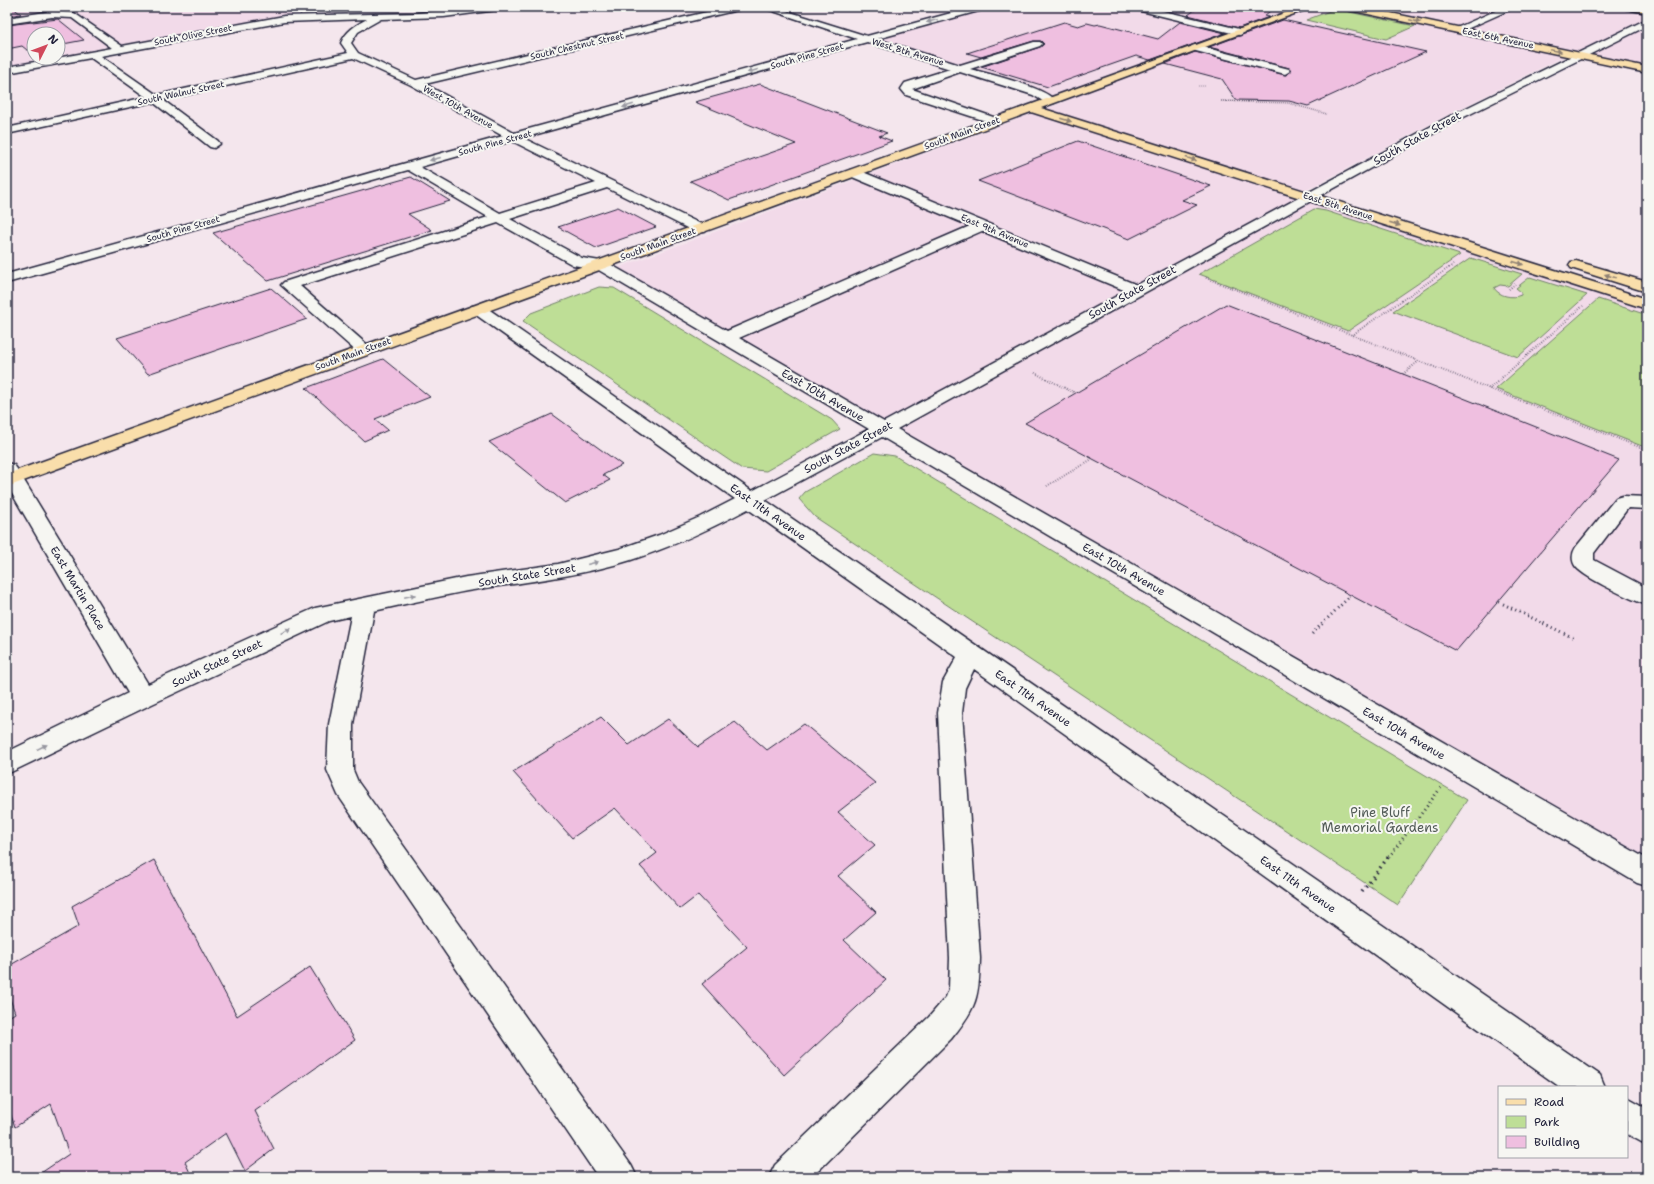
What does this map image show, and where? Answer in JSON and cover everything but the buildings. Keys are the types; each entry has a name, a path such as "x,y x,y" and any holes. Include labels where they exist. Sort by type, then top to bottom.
{"main road":[{"name":"South Main Street","path":"9,476 601,265 1309,7"},
{"name":"East 6th Avenue","path":"1349,7 1647,70"},
{"path":"1629,7 1647,10"},
{"path":"1050,101 1071,108"},
{"name":"East 8th Avenue","path":"1029,108 1323,190 1647,304"},
{"path":"1566,262 1647,287"}],"street":[{"path":"354,55 346,43 347,38 353,32 398,7"},
{"path":"380,16 439,15 497,7"},
{"name":"South Chestnut Street","path":"415,83 739,7"},
{"name":"West 8th Avenue","path":"765,7 1037,93 1050,101"},
{"path":"777,10 791,7"},
{"name":"South Pine Street","path":"7,279 983,7"},
{"path":"1136,7 1240,32"},
{"path":"1457,30 1512,7"},
{"path":"7,20 52,14 74,16 120,48"},
{"name":"South Olive Street","path":"7,70 284,19 319,16 380,16"},
{"name":"South State Street","path":"7,764 143,698 323,614 466,584 558,571 624,555 666,540 707,522 884,429 1456,116 1647,22"},
{"path":"347,38 363,35"},
{"path":"995,121 910,93 906,89 909,85 1037,44"},
{"path":"1195,48 1285,71"},
{"path":"92,54 154,98 214,144"},
{"name":"West 10th Avenue","path":"354,55 415,83 514,138 700,229"},
{"name":"South Walnut Street","path":"7,131 354,55"},
{"path":"410,166 578,262 601,265"},
{"name":"East 9th Avenue","path":"854,173 1137,290"},
{"path":"364,349 289,285 607,184"},
{"path":"726,338 982,226"},
{"name":"East 10th Avenue","path":"601,265 1647,874"},
{"name":"East 11th Avenue","path":"478,309 1587,1086"},
{"name":"East Martin Place","path":"9,476 143,698"},
{"path":"1647,503 1623,502 1583,552 1584,563 1599,573 1647,597"},
{"path":"364,606 341,724 340,770 345,782 619,1177"},
{"path":"787,1177 940,1028 958,1006 964,989 965,958 950,713 951,691 956,677 971,655"},
{"path":"1628,1115 1647,1128"}],"path":[{"path":"1198,86 1206,86"},
{"path":"1221,101 1288,103 1328,114"},
{"path":"1351,335 1455,263"},
{"path":"1199,276 1647,450"},
{"path":"1489,389 1584,306"},
{"path":"1403,374 1418,361"},
{"path":"1030,370 1075,393"},
{"path":"1047,486 1092,459"},
{"path":"1312,634 1351,595"},
{"path":"1499,602 1576,639"},
{"path":"1359,896 1446,781"}],"shaded area":[{"path":"7,7 327,7 66,55 66,26 26,26 26,62 7,66"},
{"path":"992,7 1647,7 1647,68 1567,55 1455,111 1297,195 1647,308 1647,860 615,269 1066,101 876,39","holes":["1207,42 1218,45 1139,71"]}],"green space":[{"path":"1335,9 1415,26 1386,39 1306,20"},
{"path":"1314,209 1326,211 1460,255 1348,331 1199,274"},
{"path":"1471,258 1522,274 1508,286 1500,285 1494,288 1502,295 1514,297 1521,295 1521,292 1516,288 1530,277 1587,295 1518,357 1393,311"},
{"path":"599,287 614,288 832,420 840,429 766,471 742,469 523,321 531,313"},
{"path":"1598,299 1647,315 1647,448 1496,389"},
{"name":"Pine Bluff Memorial Gardens","path":"874,453 895,456 1467,800 1398,905 815,517 799,499 805,492"}]}
